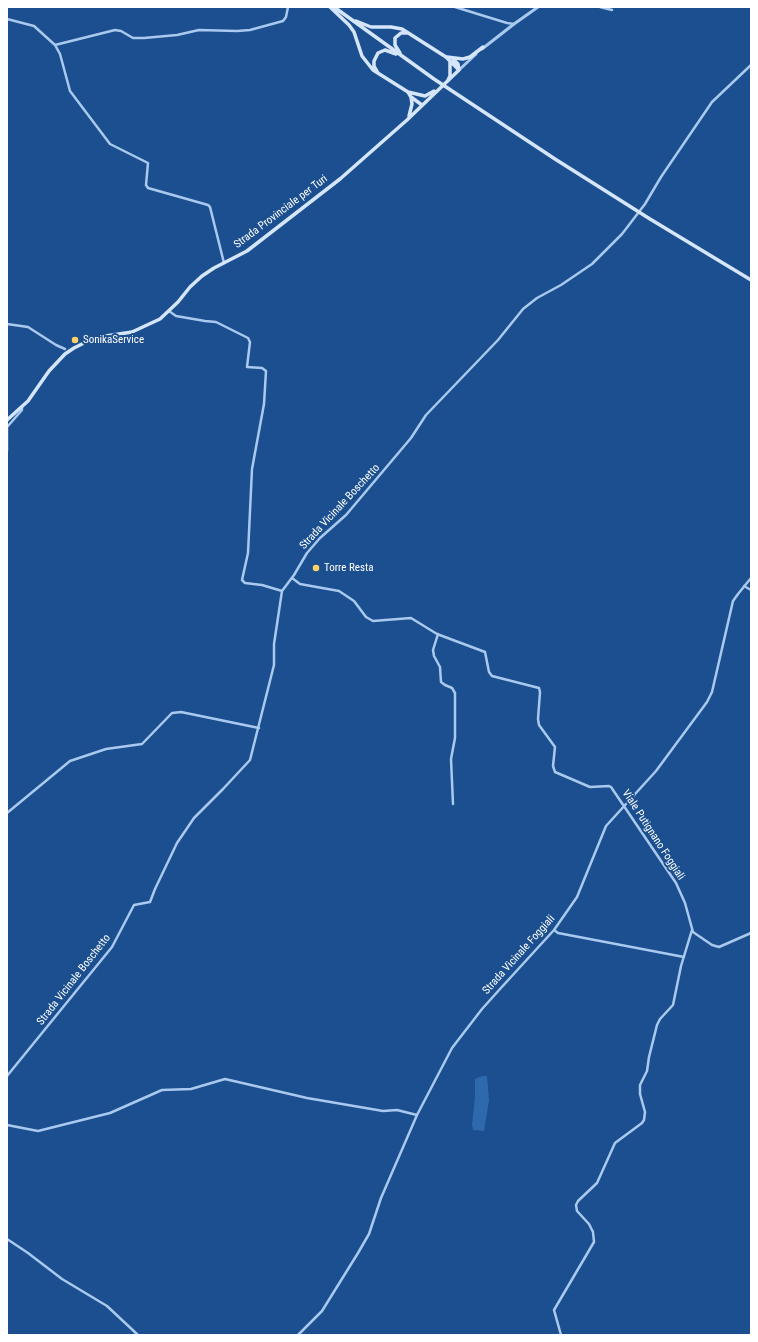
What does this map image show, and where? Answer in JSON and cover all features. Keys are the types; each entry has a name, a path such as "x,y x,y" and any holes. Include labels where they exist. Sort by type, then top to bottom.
{"main road":[{"path":"330,7 349,25 357,39 362,56 368,65 379,74 408,92 421,96 429,95 446,82 450,76 451,60"},
{"path":"334,7 412,64 555,159 751,280"},
{"path":"346,16 371,27 398,27 451,60 459,70"},
{"path":"411,34 401,33 395,38 395,45 399,52 412,64"},
{"path":"451,60 470,57 483,47"},
{"path":"379,74 374,66 374,61 380,51 390,51 412,64"},
{"name":"Strada Provinciale per Turi","path":"7,420 22,408 55,364 65,354 74,348 98,337 132,332 160,319 190,287 214,268 247,251 340,179 407,120 459,70"},
{"path":"408,92 411,97 422,105"},
{"path":"416,94 422,105"},
{"path":"407,120 412,110 411,97"}],"street":[{"path":"55,44 115,30 121,31 134,38 144,38 177,35 199,30 250,30 283,21 286,17 288,7"},
{"path":"455,7 514,24"},
{"name":"Strada Provinciale per Turi","path":"459,70 483,47 538,7"},
{"path":"600,7 612,10"},
{"path":"7,19 34,26 55,44 60,54 70,91 110,144 148,163 146,185 148,188 208,205 210,207 224,263"},
{"name":"Strada Vicinale Boschetto","path":"7,1076 112,947 134,905 150,902 177,843 194,818 250,760 274,665 274,644 282,591 312,546 346,515 411,438 426,415 498,340 523,309 537,298 575,276 592,264 612,245 629,226 645,204 661,177 712,102 751,65"},
{"path":"169,311 176,316 216,322 248,338 250,342 247,367 262,368 266,371 263,411 252,469 248,553 242,580 244,583 262,584 282,591"},
{"path":"7,324 28,327 65,349"},
{"path":"7,451 7,426 22,410 22,408"},
{"name":"Viale Putignano Foggiali","path":"292,578 300,584 339,591 354,601 366,617 371,620 378,621 411,618 438,634 486,652 489,672 492,676 539,688 539,725 554,747 553,766 555,772 590,787 611,787 676,883 692,930"},
{"name":"Strada Vicinale Foggiali","path":"298,1335 322,1311 369,1234 381,1198 417,1115 452,1048 500,988 554,930 577,897 604,830 624,805 656,771 707,702 712,692 733,602 751,578"},
{"path":"744,586 751,590"},
{"path":"438,634 433,650 434,656 440,667 441,682 452,688 455,693 455,738 451,759 453,804"},
{"path":"7,813 70,761 106,750 142,744 172,713 181,712 258,728"},
{"path":"554,930 558,933 684,957"},
{"path":"561,1335 554,1310 594,1242 593,1232 589,1224 577,1211 576,1205 578,1201 597,1182 615,1143 644,1120 645,1112 640,1094 640,1085 647,1070 657,1025 660,1019 673,1005 692,930 716,947 751,933"},
{"path":"7,1125 38,1131 110,1113 162,1090 191,1089 225,1079 307,1098 383,1111 397,1110 417,1115"},
{"path":"7,1239 62,1279 107,1306 138,1335"}],"shaded area":[{"path":"482,1076 487,1076 489,1100 484,1131 473,1130 472,1125 475,1079"}],"place":[{"name":"SonikaService","path":"75,340"},
{"name":"Torre Resta","path":"316,568"}]}
